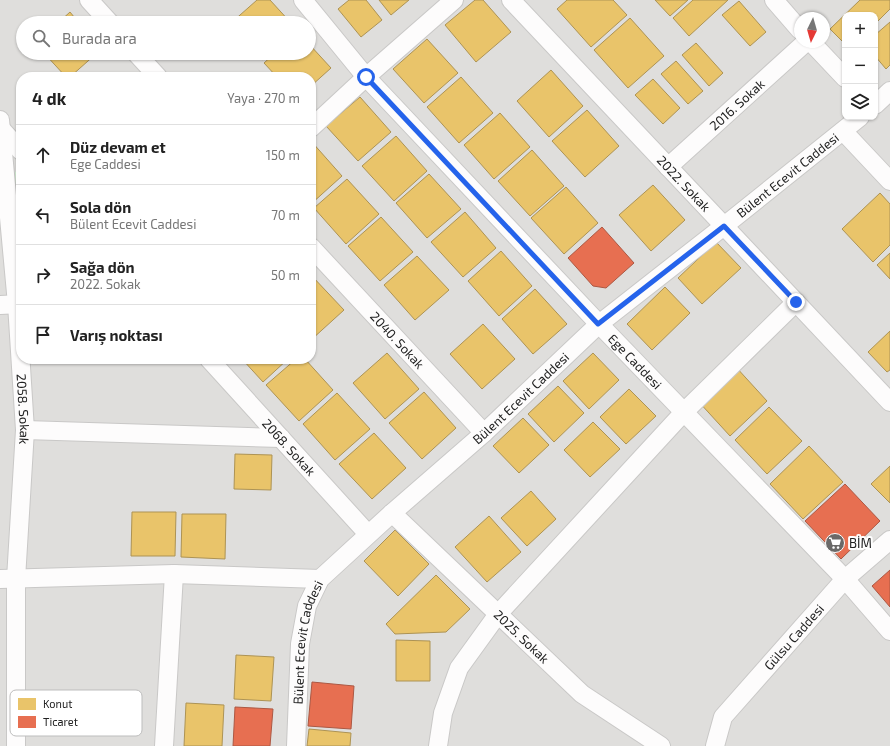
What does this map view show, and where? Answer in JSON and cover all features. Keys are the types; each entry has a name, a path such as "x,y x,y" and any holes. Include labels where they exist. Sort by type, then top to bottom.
{"street":[{"path":"89,0 104,16"},
{"name":"Ege Caddesi","path":"303,0 366,77 598,324 845,579 890,631"},
{"path":"316,123 366,77 454,0"},
{"name":"2022. Sokak","path":"512,0 890,402"},
{"path":"774,0 794,23"},
{"name":"2016. Sokak","path":"668,167 799,48"},
{"path":"817,48 842,75"},
{"path":"142,60 153,72"},
{"path":"878,102 890,91"},
{"name":"Bülent Ecevit Caddesi","path":"296,746 300,644 307,606 320,579 368,534 484,433 598,324 856,120"},
{"path":"1,125 16,144"},
{"name":"2058. Sokak","path":"1,125 16,336"},
{"path":"843,131 890,181"},
{"name":"2040. Sokak","path":"316,252 484,433"},
{"path":"438,746 444,713 459,668 498,614 684,412 796,302"},
{"name":"2058. Sokak","path":"13,690 8,579 25,430 19,364"},
{"name":"2068. Sokak","path":"214,364 368,534"},
{"path":"25,430 281,438"},
{"name":"2025. Sokak","path":"392,513 582,694 661,746"},
{"name":"Gülsu Caddesi","path":"715,746 723,717 845,579 890,540"},
{"path":"164,746 174,574"},
{"path":"8,579 174,574 320,579"},
{"name":"2058. Sokak","path":"16,736 16,746"}],"shaded area":[{"path":"0,0 890,0 890,746 0,746"}],"green space":[{"path":"12,168 16,172 16,219"}],"building: Konut":[{"path":"257,0 270,0 285,16 239,16"},
{"path":"349,0 366,0 382,20 361,37 338,9"},
{"path":"379,0 409,0 391,15"},
{"path":"475,0 483,0 511,32 476,62 445,25"},
{"path":"567,0 613,0 627,15 591,47 557,9"},
{"path":"655,0 688,0 670,16"},
{"path":"693,0 728,0 689,36 673,18"},
{"path":"860,0 890,0 890,9 878,21 878,12 848,12"},
{"path":"739,1 766,32 750,46 722,15"},
{"path":"70,12 73,16 66,16"},
{"path":"842,17 842,41 830,29"},
{"path":"630,18 664,56 628,88 594,50"},
{"path":"890,22 890,65 886,69 878,60 878,32"},
{"path":"427,39 458,73 424,103 393,69"},
{"path":"696,43 723,73 709,86 682,55"},
{"path":"316,52 331,68 316,82 316,72 272,72 264,63 267,60 316,60"},
{"path":"50,60 89,60 76,72 61,72"},
{"path":"676,61 703,91 688,104 661,74"},
{"path":"551,70 583,106 549,137 517,101"},
{"path":"461,77 493,113 459,143 427,107"},
{"path":"653,79 680,108 663,124 635,95"},
{"path":"360,97 391,132 358,161 326,126"},
{"path":"587,110 619,146 585,177 552,141"},
{"path":"500,113 530,147 494,179 464,145"},
{"path":"396,136 427,171 394,201 362,166"},
{"path":"316,147 342,176 316,199"},
{"path":"532,150 564,186 530,216 498,181"},
{"path":"429,174 461,209 427,238 396,203"},
{"path":"347,179 379,214 346,244 316,210 316,206"},
{"path":"653,185 685,220 651,251 619,215"},
{"path":"566,187 598,223 564,254 531,218"},
{"path":"880,193 890,204 890,245 873,262 842,229"},
{"path":"465,212 496,248 463,277 431,242"},
{"path":"381,217 413,252 380,281 348,246"},
{"path":"716,242 741,268 702,304 678,278"},
{"path":"501,251 532,286 499,316 468,281"},
{"path":"890,253 890,279 877,265"},
{"path":"417,256 449,290 415,320 384,285"},
{"path":"316,280 344,310 316,335"},
{"path":"665,287 690,313 652,350 627,324"},
{"path":"535,289 567,324 533,354 502,319"},
{"path":"483,324 515,359 482,389 450,354"},
{"path":"890,331 890,370 887,372 868,352"},
{"path":"387,353 419,389 385,419 353,383"},
{"path":"593,353 619,380 589,409 563,381"},
{"path":"247,364 283,364 263,382"},
{"path":"290,364 310,364 333,390 299,421 266,385"},
{"path":"735,366 767,401 730,436 698,401"},
{"path":"558,386 584,413 554,442 528,414"},
{"path":"629,389 656,416 626,444 600,417"},
{"path":"424,392 456,428 422,459 389,423"},
{"path":"337,393 370,429 335,460 303,424"},
{"path":"769,407 802,441 767,474 735,440"},
{"path":"523,418 549,445 519,473 493,446"},
{"path":"593,422 620,449 590,477 564,450"},
{"path":"374,433 406,468 372,499 339,464"},
{"path":"809,446 843,482 803,519 770,484"},
{"path":"235,454 272,455 271,490 234,489"},
{"path":"890,466 890,503 871,484"},
{"path":"531,491 556,519 527,546 501,518"},
{"path":"132,512 176,512 175,556 131,556"},
{"path":"182,514 226,514 225,559 181,557"},
{"path":"489,516 521,552 487,582 455,547"},
{"path":"395,530 429,564 398,596 364,561"},
{"path":"436,575 470,609 446,632 395,634 386,624"},
{"path":"396,640 430,641 430,681 396,681"},
{"path":"236,655 274,657 271,701 234,699"},
{"path":"186,703 224,705 222,746 184,746"},
{"path":"309,729 351,733 350,746 307,746"}],"building: Ticaret":[{"path":"602,227 634,263 606,288 593,286 568,258"},
{"path":"845,484 880,521 841,559 805,521"},
{"path":"890,570 890,607 872,586"},
{"path":"312,682 354,686 351,729 308,726"},
{"path":"235,707 273,709 270,746 233,746"}],"place":[{"name":"BİM","path":"835,543"}],"route":[{"path":"366,77 598,324 724,226 796,302"}]}
